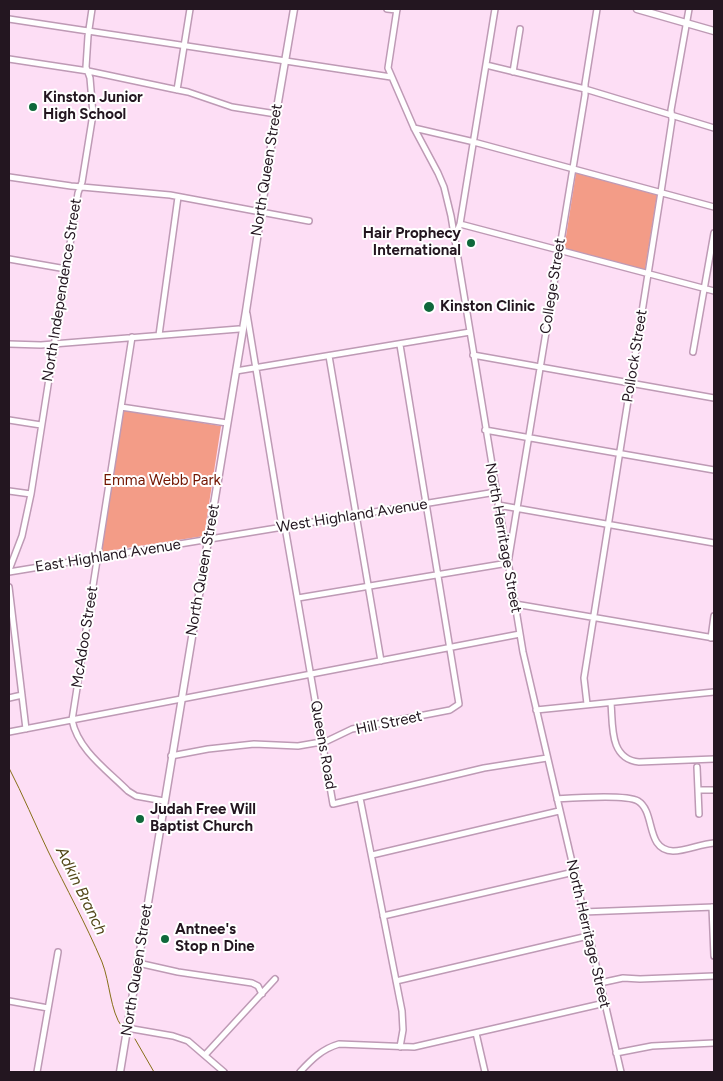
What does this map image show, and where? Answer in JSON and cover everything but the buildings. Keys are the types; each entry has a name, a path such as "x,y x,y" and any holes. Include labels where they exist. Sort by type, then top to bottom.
{"main road":[{"name":"North Queen Street","path":"120,1072 294,9"},
{"path":"637,9 714,31"}],"street":[{"name":"North Independence Street","path":"9,571 22,536 31,494 66,269 93,114 86,67 92,9"},
{"path":"177,90 190,9"},
{"path":"387,9 397,10"},
{"path":"455,237 460,224 475,142 496,9"},
{"name":"College Street","path":"508,563 597,9"},
{"name":"Pollock Street","path":"588,704 584,678 661,192 671,110 689,9"},
{"name":"North Herritage Street","path":"397,10 388,68 414,128 444,187 455,237 520,634 556,799 621,1072"},
{"path":"9,19 184,44 391,77"},
{"path":"514,72 520,29"},
{"path":"9,59 88,71 177,90 232,107 276,114"},
{"path":"486,65 585,89 714,128"},
{"path":"414,128 475,142 714,207"},
{"path":"9,177 80,187 178,197 310,221"},
{"path":"159,335 178,197"},
{"path":"460,224 714,291"},
{"path":"694,352 714,233"},
{"path":"9,259 66,269"},
{"name":"Queens Road","path":"246,311 333,804 360,798"},
{"path":"9,344 54,344 239,329"},
{"path":"236,371 470,332"},
{"name":"McAdoo Street","path":"132,337 72,720 76,737 128,791 136,796 164,801"},
{"path":"400,345 450,647"},
{"path":"473,355 714,398"},
{"path":"330,356 381,661"},
{"path":"121,407 227,423"},
{"path":"9,420 41,425"},
{"path":"486,430 714,470"},
{"path":"9,491 31,494"},
{"name":"West Highland Avenue","path":"208,540 496,492"},
{"path":"498,505 714,543"},
{"name":"East Highland Avenue","path":"9,571 208,540"},
{"path":"298,598 508,563"},
{"path":"9,587 12,635 26,729"},
{"path":"515,604 712,638 714,616"},
{"path":"9,732 520,634"},
{"name":"Hill Street","path":"172,756 208,749 254,744 298,746 327,741 352,729 450,710 457,707 460,700 450,647"},
{"path":"536,710 714,692"},
{"path":"9,698 22,695"},
{"path":"611,702 616,746 622,755 630,760 639,762 714,759"},
{"path":"400,1047 403,1019 360,798 484,768 548,758"},
{"path":"697,767 699,814"},
{"path":"698,790 714,790"},
{"path":"556,799 634,798 646,809 653,836 664,849 672,851 689,850 714,843"},
{"path":"372,855 559,811"},
{"path":"383,916 574,872"},
{"path":"583,912 713,907 714,956"},
{"path":"396,981 588,936"},
{"path":"37,1072 58,952"},
{"path":"138,963 178,972 252,983 258,986 262,994"},
{"path":"600,983 623,978 714,976"},
{"path":"205,1055 275,979"},
{"path":"9,1001 48,1008"},
{"path":"300,1072 318,1053 339,1044 414,1047 605,1003"},
{"path":"127,1028 188,1041 224,1072"},
{"path":"476,1033 486,1072"},
{"path":"616,1053 652,1046 714,1043"}],"green space":[{"path":"576,173 657,195 645,270 564,249"},
{"name":"Emma Webb Park","path":"123,410 221,426 204,536 101,552"}],"waterway":[{"name":"Adkin Branch","path":"9,768 96,948 105,970 115,1013 122,1027"},
{"name":"Adkin Branch","path":"135,1039 154,1072"}],"place":[{"name":"Kinston Junior High School","path":"33,107"},
{"name":"Hair Prophecy International","path":"471,243"},
{"name":"Kinston Clinic","path":"429,307"},
{"name":"Judah Free Will Baptist Church","path":"140,819"},
{"name":"Antnee's Stop n Dine","path":"165,939"}]}
